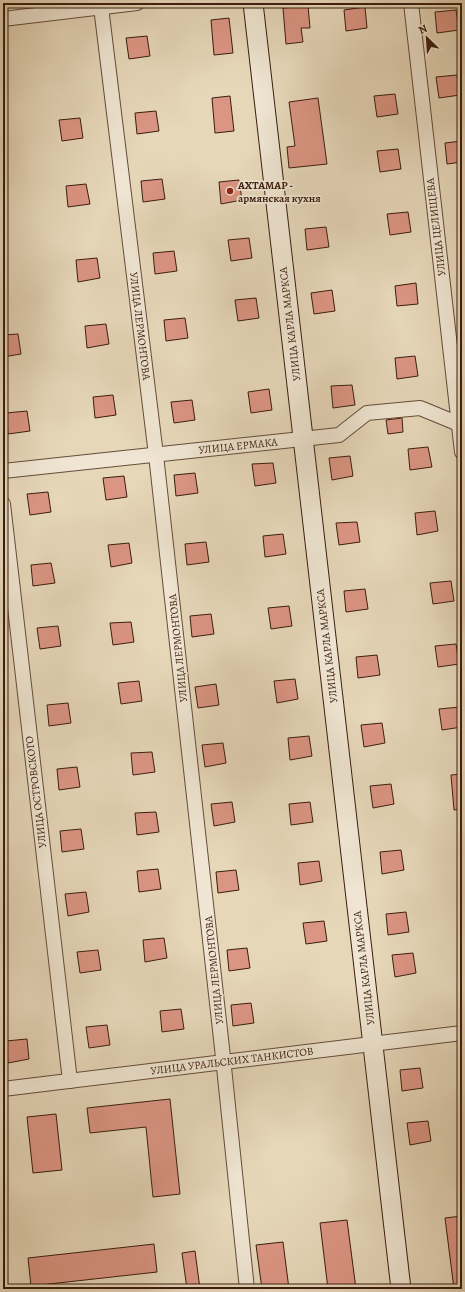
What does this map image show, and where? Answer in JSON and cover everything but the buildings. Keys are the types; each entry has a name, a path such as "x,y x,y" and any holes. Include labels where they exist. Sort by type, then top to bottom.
{"main road":[{"name":"УЛИЦА КАРЛА МАРКСА","path":"253,3 401,1289"}],"street":[{"path":"3,19 137,3"},
{"name":"УЛИЦА ЦЕЛИЩЕВА","path":"411,3 462,452"},
{"name":"УЛИЦА ЛЕРМОНТОВА","path":"101,7 156,455 224,1062 247,1289"},
{"name":"УЛИЦА ЕРМАКА","path":"3,471 304,440 339,435 367,413 420,408 460,424"},
{"name":"УЛИЦА ОСТРОВСКОГО","path":"3,504 70,1081"},
{"name":"УЛИЦА УРАЛЬСКИХ ТАНКИСТОВ","path":"3,1089 462,1033"}],"place":[{"name":"АХТАМАР - армянская кухня","path":"230,191"}]}
